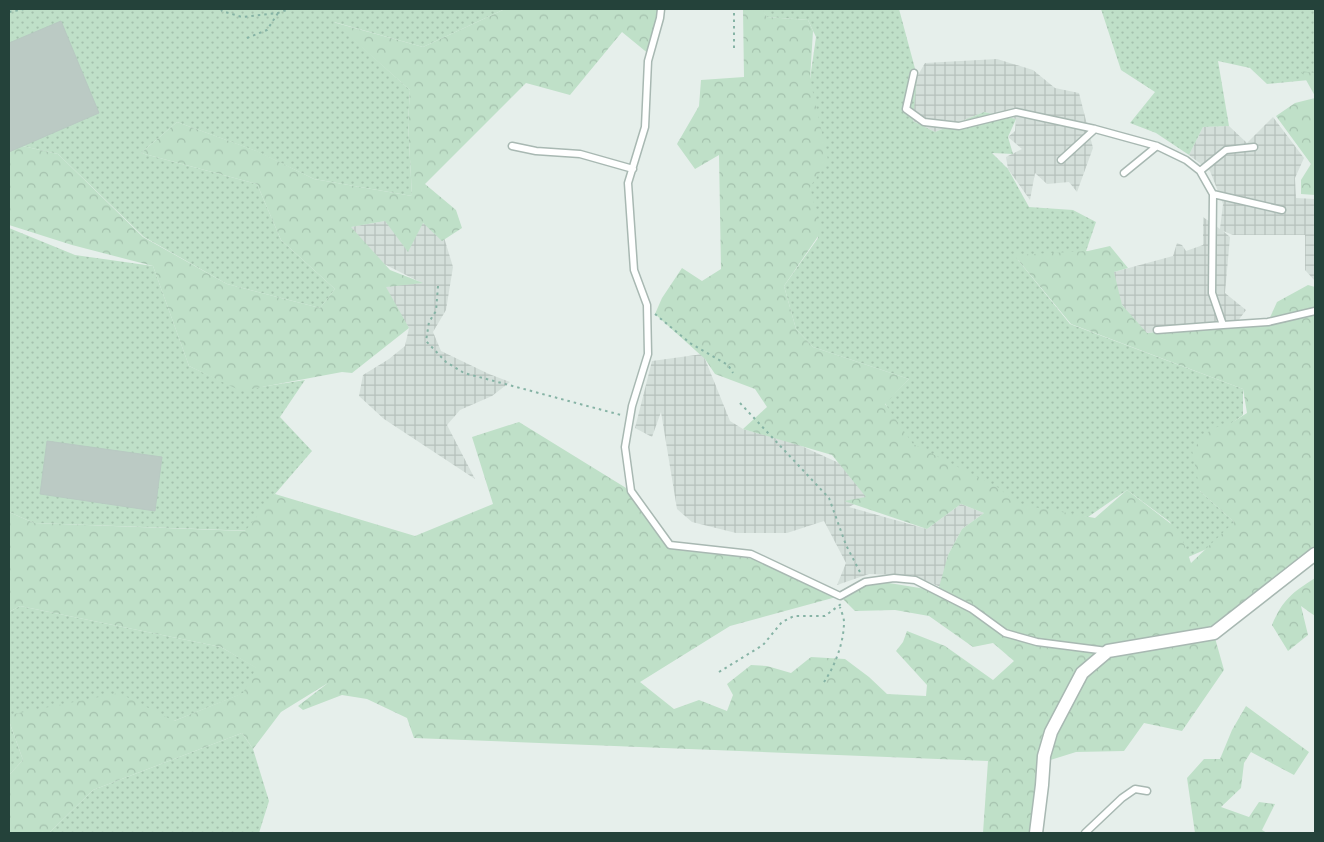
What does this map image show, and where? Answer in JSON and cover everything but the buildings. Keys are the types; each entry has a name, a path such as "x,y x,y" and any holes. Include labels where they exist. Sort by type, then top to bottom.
{"street":[{"path":"1036,833 1044,756 1051,732 1082,673 1108,651 1214,633 1315,554"}],"lane":[{"path":"661,9 648,61 645,127 628,183 634,270 647,305 648,354 632,406 625,447 631,491 670,545 751,554 840,596 865,582 894,578 915,580 972,608 1005,633 1037,642 1108,651"},
{"path":"914,73 906,109 924,122 959,126 1016,112 1095,129 1157,146 1186,160 1200,171 1213,194 1212,293 1222,326"},
{"path":"1061,160 1095,129"},
{"path":"512,146 536,151 580,154 632,169"},
{"path":"1124,173 1157,146"},
{"path":"1200,171 1226,150 1254,147"},
{"path":"1213,194 1282,210"},
{"path":"1157,330 1268,322 1315,311"},
{"path":"1085,833 1128,794 1134,790 1146,791"}],"path":[{"path":"9,12 24,9"},
{"path":"220,9 242,17 278,13 289,9"},
{"path":"734,9 734,48"},
{"path":"247,38 267,30 278,13"},
{"path":"438,286 436,311 429,322 426,341 446,362 464,373 630,418"},
{"path":"647,305 664,323 690,343 728,365 733,373"},
{"path":"740,403 829,498 846,545 865,582"},
{"path":"824,682 831,672 840,644 844,621 840,607 842,601 840,596"},
{"path":"720,672 763,645 782,622 794,616 825,616 840,607"}],"shaded area":[{"path":"997,59 1033,70 1055,88 1079,93 1093,148 1077,192 1069,182 1047,184 1035,173 1030,200 1008,169 1006,157 1022,149 1008,137 1015,131 1016,119 984,112 935,132 913,121 910,89 925,63"},
{"path":"1273,117 1304,158 1295,178 1296,198 1315,199 1315,281 1305,270 1305,235 1233,235 1223,231 1230,237 1225,293 1246,310 1232,329 1142,333 1118,299 1114,272 1173,256 1177,243 1182,245 1186,251 1203,245 1203,217 1220,229 1223,204 1210,171 1189,155 1203,127 1229,126 1247,143"},
{"path":"385,221 423,223 443,234 453,267 446,310 433,332 441,351 510,382 492,396 460,410 447,425 475,479 384,419 359,396 363,375 389,359 405,346 409,328 382,286 422,283 384,264 350,227"},
{"path":"703,354 730,421 743,429 797,444 839,463 867,497 849,507 927,529 961,504 984,513 962,529 948,555 943,588 912,575 869,574 837,585 846,563 824,521 787,533 736,533 692,522 677,509 661,412 652,437 635,428 652,361"}],"green space":[{"path":"9,9 505,9 423,47 334,22 410,90 408,122 412,196 314,179 256,151 177,122 141,153 257,184 281,240 335,289 320,308 227,284 144,237 58,154 9,143"},
{"path":"505,9 659,9 650,55 622,32 570,95 526,83 425,184 456,210 462,228 442,241 423,223 408,252 385,221 351,227 390,270 423,283 386,287 409,328 352,373 342,372 241,391 189,366 153,266 72,245 9,225 9,143 58,154 143,237 227,284 320,308 335,289 281,240 257,184 141,153 177,122 257,151 314,179 412,196 408,122 410,90 333,22 423,47"},
{"path":"743,9 762,9 767,17 808,20 813,31 810,79 828,160 810,187 821,232 784,286 796,329 813,347 909,379 885,404 913,444 999,488 1017,504 1095,518 1127,490 1179,530 1191,563 1234,522 1200,491 1192,450 1212,428 1228,425 1247,413 1243,389 1071,324 1014,255 1088,251 1110,246 1128,268 1114,272 1122,305 1147,333 1268,322 1277,302 1308,285 1315,287 1315,551 1215,638 1224,670 1182,731 1144,723 1124,751 1076,752 1044,762 1033,833 983,833 988,761 414,738 407,718 367,699 342,695 303,710 298,706 328,683 281,712 253,749 242,733 93,790 49,833 9,833 9,775 23,760 9,721 9,715 119,693 174,721 243,693 256,668 221,647 20,606 9,612 9,512 34,523 245,531 275,494 415,536 493,504 472,437 519,422 631,491 670,545 766,561 840,596 877,581 938,591 948,555 962,529 984,513 961,504 927,529 844,501 866,497 832,455 743,429 767,407 755,389 715,374 705,359 655,314 662,298 682,268 702,281 721,269 719,155 695,169 677,144 699,106 701,80 744,77","holes":["840,596 855,611 895,610 929,616 973,647 993,643 1014,661 993,680 945,646 907,631 903,642 896,651 927,685 926,696 887,694 869,677 845,659 811,657 791,673 767,666 751,665 727,684 733,695 727,711 699,700 674,709 640,682 730,626"]},
{"path":"761,9 899,9 917,76 913,121 935,132 984,112 1016,119 1008,137 1013,154 992,153 1008,169 1029,207 1073,210 1096,222 1083,260 1018,260 1070,324 1243,389 1243,415 1225,428 1200,491 1234,522 1218,544 1186,558 1170,522 1127,490 1088,517 1017,510 906,445 885,403 909,379 813,347 796,329 784,286 818,238 808,176 810,79 816,37 808,20 767,17"},
{"path":"1101,9 1315,9 1315,77 1309,80 1267,84 1250,68 1218,61 1229,126 1203,127 1189,155 1156,133 1130,123 1155,92 1121,70"},
{"path":"1301,71 1315,73 1315,96"},
{"path":"1315,98 1315,195 1301,194 1301,180 1311,164 1276,116 1295,103"},
{"path":"9,228 75,255 153,266 189,366 241,390 305,380 280,417 312,451 275,494 253,531 34,523 9,512"},
{"path":"1315,578 1315,616 1301,606 1308,635 1288,651 1272,625 1289,597"},
{"path":"20,606 221,647 262,671 244,693 174,721 9,715 9,612"},
{"path":"1246,706 1309,752 1294,775 1251,752 1244,763 1241,788 1221,807 1249,817 1259,802 1275,804 1262,830 1267,833 1195,833 1187,778 1204,759 1220,759 1232,730"},
{"path":"9,721 23,760 9,775"},
{"path":"242,733 253,749 269,801 259,833 49,833 93,790"}]}
